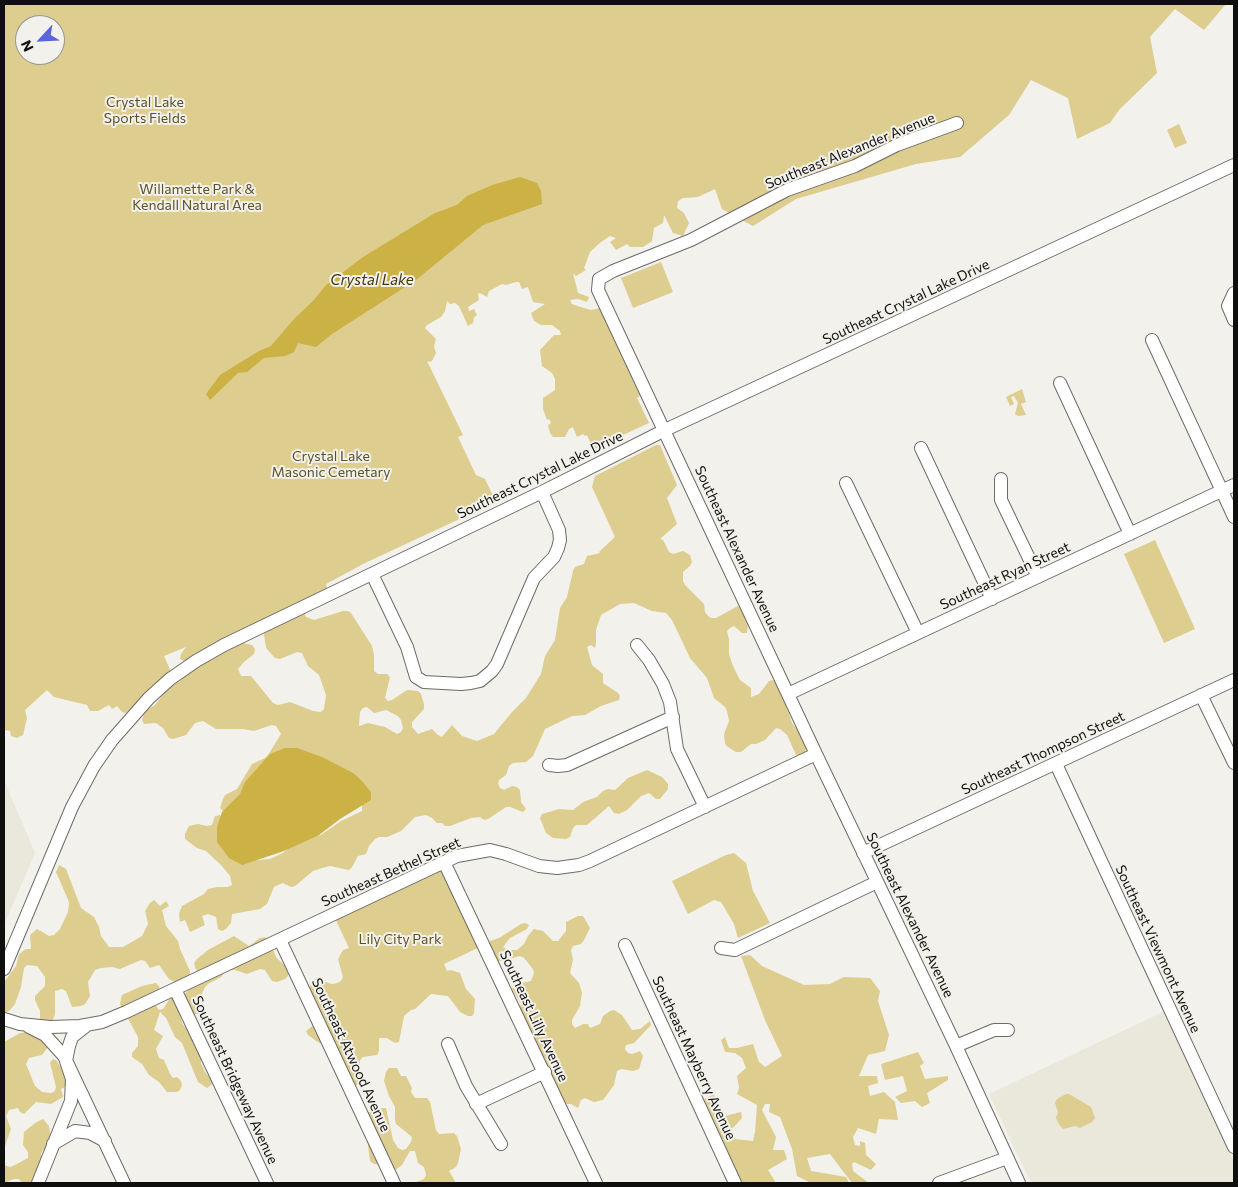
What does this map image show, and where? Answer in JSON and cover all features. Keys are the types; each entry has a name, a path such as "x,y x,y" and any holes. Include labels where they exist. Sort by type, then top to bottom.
{"street":[{"name":"Southeast Alexander Avenue","path":"957,123 897,145 855,166 786,190 691,240 613,271 599,279 598,290 1019,1183"},
{"name":"Southeast Crystal Lake Drive","path":"4,969 80,790 112,740 131,716 170,679 196,660 542,492 665,430 1234,165"},
{"path":"1234,293 1228,306 1234,320"},
{"path":"1152,340 1234,517"},
{"path":"1060,383 1130,534"},
{"path":"921,448 992,599"},
{"path":"1001,479 1001,500 1038,577"},
{"path":"846,483 918,633"},
{"name":"Southeast Ryan Street","path":"788,694 1234,485"},
{"path":"372,574 407,647 416,677 424,682 461,684 480,681 497,664 534,578 554,557 558,548 560,540 559,530 542,492"},
{"path":"636,645 649,660 664,684 670,702 674,734 679,754 705,807"},
{"name":"Southeast Thompson Street","path":"863,853 1234,680"},
{"path":"1201,695 1234,763"},
{"path":"549,765 567,765 673,717"},
{"name":"Southeast Bethel Street","path":"4,1019 20,1024 50,1027 86,1026 102,1022 456,856 490,850 539,866 569,867 590,861 816,754"},
{"name":"Southeast Viewmont Avenue","path":"1056,764 1234,1147"},
{"name":"Southeast Lilly Avenue","path":"444,862 596,1183"},
{"path":"721,948 735,950 877,882"},
{"name":"Southeast Atwood Avenue","path":"280,940 394,1183"},
{"name":"Southeast Mayberry Avenue","path":"625,945 735,1183"},
{"name":"Southeast Bridgeway Avenue","path":"175,989 267,1183"},
{"path":"20,1024 35,1029 58,1048 124,1183"},
{"path":"38,1183 72,1096 72,1074 66,1061 68,1050 72,1037 86,1026"},
{"path":"956,1046 994,1030 1008,1030"},
{"path":"448,1044 466,1086 501,1144"},
{"path":"476,1104 545,1072"},
{"path":"53,1144 75,1131 90,1133 105,1141"},
{"path":"939,1183 1007,1158"}],"shaded area":[{"path":"4,780 35,853 4,925"},
{"path":"1163,1012 1234,1162 1234,1183 1031,1183 989,1094"}],"green space":[{"path":"4,4 1226,4 1204,30 1175,9 1150,37 1157,73 1119,110 1110,123 1077,139 1068,98 1031,80 1009,115 960,157 916,164 796,199 753,226 722,209 715,189 698,197 683,198 678,201 677,208 684,213 689,223 683,236 673,233 664,215 663,223 654,228 652,241 643,247 630,247 627,244 616,250 610,242 616,238 610,236 601,242 590,252 584,268 586,270 576,276 573,273 578,293 589,297 587,302 578,299 570,300 572,304 591,310 601,308 643,394 637,398 649,423 599,446 600,448 594,449 592,447 587,435 583,434 577,437 573,427 569,429 565,437 553,437 550,433 548,425 551,423 549,419 547,420 543,409 543,398 555,390 555,379 552,373 542,366 540,350 554,335 561,335 560,331 552,325 541,325 534,321 531,313 545,304 533,302 528,287 522,289 519,282 516,282 506,285 502,284 489,291 487,297 480,293 478,294 479,300 468,307 469,311 474,309 477,315 474,317 473,323 468,326 459,306 455,303 450,304 447,301 445,311 441,317 425,328 436,339 434,346 436,353 432,361 427,361 463,435 458,437 476,475 485,479 496,502 365,563 326,584 329,596 304,612 306,617 314,620 343,611 351,613 372,646 374,671 378,674 387,674 390,677 385,698 388,701 392,700 407,690 418,691 421,694 424,709 412,722 412,727 418,734 432,729 442,737 452,725 462,736 477,741 494,734 526,698 541,674 545,656 555,640 560,608 567,597 575,567 584,564 587,556 600,553 615,537 592,487 595,476 656,445 660,445 677,485 667,498 677,524 660,539 663,540 669,552 673,554 683,551 690,555 692,562 683,572 683,581 704,604 705,612 708,616 716,618 738,606 745,611 748,624 747,633 742,633 734,626 727,631 729,654 733,666 740,680 751,688 751,697 759,694 769,681 778,681 792,723 802,732 806,748 805,753 797,757 787,735 776,728 765,740 751,744 741,752 736,752 728,747 725,744 724,734 729,721 727,711 714,698 707,678 690,658 672,620 666,613 652,611 634,603 620,604 601,615 596,630 595,648 591,645 587,647 592,665 603,674 603,683 618,693 620,696 619,700 601,706 585,715 572,716 545,729 533,756 526,762 513,763 509,766 506,775 499,780 498,784 504,790 512,786 520,790 521,802 526,809 523,812 506,807 488,819 484,820 480,817 471,818 450,826 437,823 426,815 415,817 401,831 387,837 375,839 369,846 366,854 358,856 349,870 330,866 313,871 295,886 291,887 283,883 274,887 267,904 260,909 232,914 231,923 222,931 218,929 216,917 208,914 202,916 205,925 190,932 185,920 180,922 179,914 182,906 204,894 208,889 232,885 230,876 221,865 206,851 197,848 185,839 189,826 198,824 212,825 215,816 220,815 256,860 270,859 283,853 298,841 321,835 341,821 362,811 362,802 251,785 224,812 220,808 225,795 237,789 252,764 268,755 281,734 276,726 272,725 254,731 216,729 203,721 195,723 186,735 173,739 169,738 163,728 156,723 144,724 142,720 145,711 155,705 170,685 180,681 186,675 188,663 180,659 186,647 164,656 171,672 126,713 122,712 117,706 112,709 109,705 98,711 90,711 87,705 54,697 47,690 25,710 27,718 23,735 17,738 11,736 10,731 4,730","holes":["260,632 264,634 266,648 275,658 280,659 297,652 302,653 308,666 319,675 326,695 324,709 321,712 313,711 290,702 278,705 273,703 251,676 241,676 238,669 254,654 255,649 252,645 243,643","367,707 374,713 386,710 398,716 403,728 401,732 397,734 385,727 368,723 359,726 360,712 363,708"]},
{"path":"1179,124 1187,143 1175,148 1167,130"},
{"path":"661,262 673,292 633,308 621,278"},
{"path":"1022,389 1026,402 1021,404 1026,415 1018,416 1015,414 1018,403 1014,396 1011,397 1014,404 1010,406 1006,397"},
{"path":"1155,540 1195,629 1164,643 1124,554"},
{"path":"647,770 662,777 668,784 668,789 660,799 656,799 649,793 641,796 627,810 619,814 614,813 609,806 587,825 576,825 570,837 566,839 553,838 546,833 540,818 542,814 559,809 573,810 583,802 597,797 603,791 608,789 615,790 628,778"},
{"path":"734,853 746,863 753,891 770,923 738,938 734,924 721,902 714,900 688,914 672,881"},
{"name":"Lily City Park","path":"444,862 484,945 444,964 447,971 451,970 460,973 466,989 475,999 474,1013 472,1016 468,1016 460,1012 448,996 431,994 415,1009 404,1016 399,1042 395,1043 387,1038 379,1038 379,1051 377,1055 363,1057 360,1060 359,1068 362,1082 354,1085 324,1044 319,1043 308,1035 306,1031 321,1019 308,994 311,984 315,979 332,984 337,983 343,977 338,959 343,950 349,948 333,914"},
{"path":"59,865 66,869 81,908 94,917 101,936 109,947 123,947 142,936 148,924 145,911 150,903 154,900 160,906 166,901 169,906 162,910 166,926 178,941 190,971 190,981 177,983 169,979 159,965 150,968 145,961 141,960 120,969 112,967 101,968 95,970 88,982 90,996 85,1004 72,1007 66,991 62,989 55,991 55,1014 52,1022 40,1021 40,1011 35,996 45,986 45,977 37,966 27,965 24,968 21,987 15,1004 9,1011 4,1013 4,982 16,966 19,954 26,949 31,949 30,935 37,929 49,936 54,935 60,929 68,912 69,902 56,872"},
{"path":"578,916 583,916 590,928 581,944 573,946 571,950 573,960 570,973 579,983 582,993 580,1006 572,1020 572,1024 575,1028 588,1024 590,1028 600,1024 603,1016 614,1010 622,1015 632,1030 640,1029 650,1021 651,1025 634,1043 626,1045 625,1049 628,1053 632,1054 640,1051 643,1056 639,1069 633,1071 621,1069 617,1071 614,1085 603,1100 594,1102 585,1098 581,1100 578,1108 562,1102 545,1058 537,1054 517,1022 521,1004 512,989 514,984 518,982 531,981 534,973 533,969 520,956 498,961 489,945 490,941 525,923 529,925 527,929 510,938 503,947 508,950 517,950 524,944 534,929 543,931 553,941 558,941 566,931 566,922"},
{"path":"234,936 249,946 260,938 265,937 276,957 286,967 288,976 277,982 272,981 265,970 260,969 247,974 235,970 226,970 221,977 205,987 199,1000 199,1014 180,1014 182,1023 201,1049 201,1063 205,1072 214,1083 207,1088 198,1082 182,1043 175,1037 166,1018 160,1012 154,1030 163,1036 156,1049 159,1058 164,1060 170,1074 173,1078 177,1077 182,1085 177,1092 167,1092 159,1082 149,1075 142,1064 132,1057 132,1053 138,1046 138,1037 120,1004 122,995 142,986 156,983 160,991 154,1003 159,1010 163,1009 171,997 184,995 193,985 199,975 194,963 197,959 208,950"},
{"path":"750,955 762,966 804,985 830,984 844,977 870,978 880,991 878,1001 889,1035 885,1051 868,1055 859,1076 877,1076 878,1083 868,1086 870,1096 884,1092 895,1102 898,1120 879,1119 876,1134 858,1128 853,1137 855,1145 860,1146 860,1141 865,1143 866,1155 876,1164 871,1170 854,1162 852,1164 853,1171 869,1183 852,1183 830,1154 807,1158 811,1171 846,1177 849,1183 811,1183 797,1176 792,1149 780,1117 769,1112 770,1104 765,1104 762,1110 776,1137 773,1150 784,1150 787,1159 768,1170 776,1183 742,1183 704,1099 714,1094 725,1116 741,1112 742,1118 731,1130 735,1139 753,1141 757,1105 737,1094 739,1088 737,1076 746,1068 742,1058 735,1053 725,1052 721,1040 725,1037 729,1048 753,1044 759,1062 765,1067 782,1056 765,1020 741,956"},
{"path":"33,1032 45,1038 48,1047 42,1055 29,1058 26,1064 35,1086 42,1092 51,1093 55,1091 56,1087 50,1063 53,1059 57,1061 64,1073 66,1082 65,1087 61,1089 63,1097 51,1104 36,1102 24,1114 18,1108 9,1110 6,1116 11,1129 4,1149 4,1042 20,1033"},
{"path":"918,1052 924,1063 920,1066 925,1079 948,1076 948,1080 927,1093 930,1103 922,1107 915,1101 901,1103 895,1097 907,1091 903,1076 885,1080 881,1064"},
{"path":"389,1068 397,1068 401,1076 406,1076 415,1098 427,1098 430,1102 436,1130 439,1134 454,1133 457,1136 461,1149 458,1163 456,1167 449,1171 456,1183 414,1183 424,1179 426,1175 424,1167 418,1163 415,1151 410,1151 402,1165 394,1171 370,1161 367,1138 367,1114 373,1108 386,1108 393,1140 398,1148 406,1149 411,1142 412,1137 396,1124 395,1107 384,1081"},
{"path":"1066,1094 1091,1107 1095,1118 1092,1122 1080,1128 1075,1126 1063,1129 1056,1118 1058,1112 1055,1103 1057,1099"},
{"path":"43,1119 49,1126 52,1146 43,1150 41,1154 44,1162 35,1183 22,1183 19,1179 14,1179 4,1183 4,1165 10,1167 28,1158 28,1152 23,1145 24,1132"}],"water":[{"name":"Crystal Lake","path":"520,177 537,183 541,191 542,204 483,225 416,280 332,334 316,347 298,343 294,352 285,356 264,358 247,372 238,373 210,400 206,394 220,375 259,351 271,346 326,285 363,257 435,213 457,205 467,196 492,185"},
{"path":"285,748 297,748 322,757 353,773 371,792 371,800 340,819 319,835 284,851 242,865 229,858 217,842 217,827 222,812 240,794 245,782 270,754"}],"park label":[{"name":"Crystal Lake Sports Fields","path":"145,110"},
{"name":"Willamette Park & Kendall Natural Area","path":"197,197"},
{"name":"Crystal Lake Masonic Cemetary","path":"331,464"}]}
